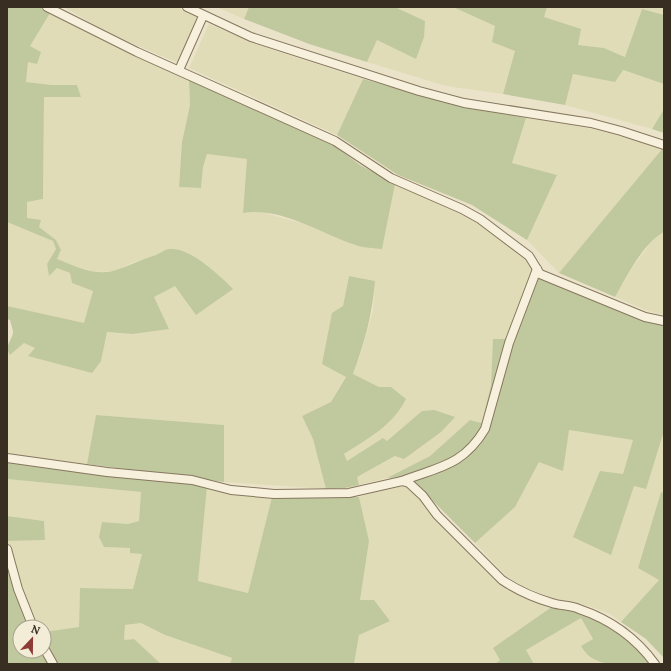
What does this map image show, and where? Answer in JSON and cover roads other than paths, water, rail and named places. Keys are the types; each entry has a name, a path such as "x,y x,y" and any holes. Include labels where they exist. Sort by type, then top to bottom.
{"street":[{"path":"47,7 104,36 335,141 391,178 462,209 500,233 529,256 540,274 646,317 664,321"},
{"path":"187,7 203,16 251,37 419,91 464,103 590,123 664,145"},
{"path":"179,70 203,16"},
{"path":"7,458 107,472 192,480 231,490 274,494 349,493 402,481 452,463 480,437 485,429 509,343 537,269"},
{"path":"402,481 412,485 423,496 437,515 502,580 512,587 554,604 578,608 595,615 626,634 648,654 655,664"},
{"path":"7,549 18,589 30,619"}]}
